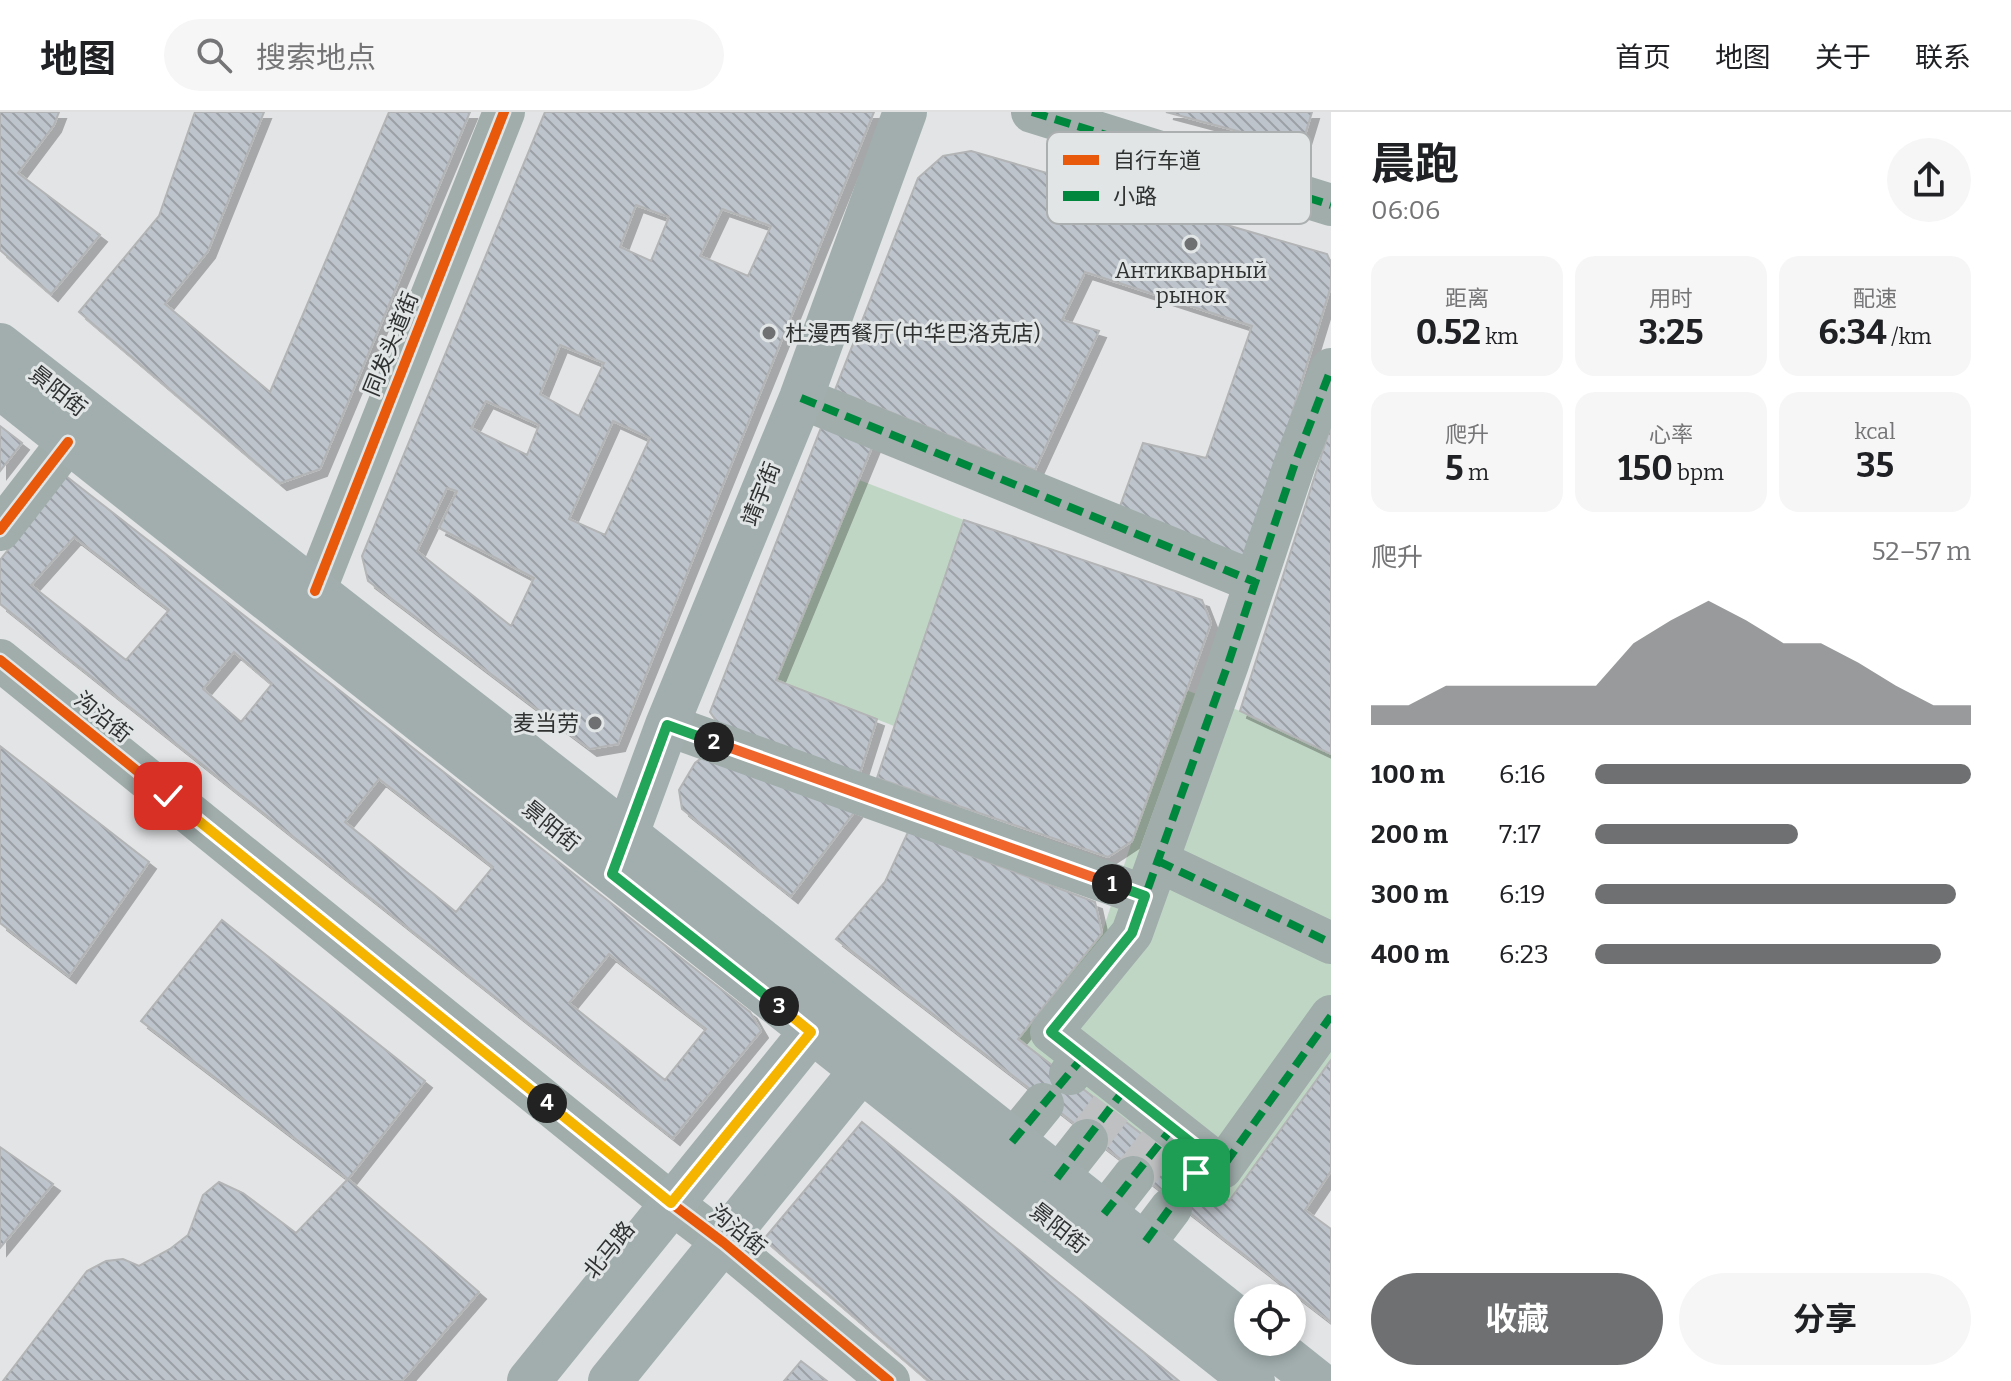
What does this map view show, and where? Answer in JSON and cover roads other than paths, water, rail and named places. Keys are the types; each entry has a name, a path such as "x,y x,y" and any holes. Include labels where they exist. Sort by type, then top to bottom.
{"main road":[{"name":"靖宇街","path":"612,874 667,725 801,398 905,112"},
{"name":"景阳街","path":"0,345 627,834 1234,1316"},
{"name":"景阳街","path":"0,387 1253,1381"},
{"name":"北马路","path":"529,1381 811,1032"},
{"path":"610,1381 861,1071"},
{"path":"1285,1356 1316,1381"}],"street":[{"name":"同发头道街","path":"315,591 504,112"},
{"path":"1032,112 1096,132"},
{"path":"1311,199 1331,205"},
{"path":"1331,369 1295,463 1132,933 1051,1032 1065,1078 1107,1112 1165,1136 1202,1164 1222,1168 1331,1016"},
{"path":"801,398 1255,582"},
{"path":"0,530 68,442"},
{"name":"沟沿街","path":"0,660 724,1243 889,1381"},
{"path":"667,725 1151,878 1331,943"},
{"path":"1012,1142 1065,1078"},
{"path":"1057,1178 1107,1112"},
{"path":"1104,1214 1133,1177"},
{"path":"1143,1245 1171,1208"}],"tunnel":[{"path":"1087,1140 1111,1108"},
{"path":"1133,1177 1159,1144"}],"place":[{"name":"Антикварный рынок","path":"1191,244"},
{"name":"杜漫西餐厅(中华巴洛克店)","path":"769,333"},
{"name":"麦当劳","path":"595,723"}]}
